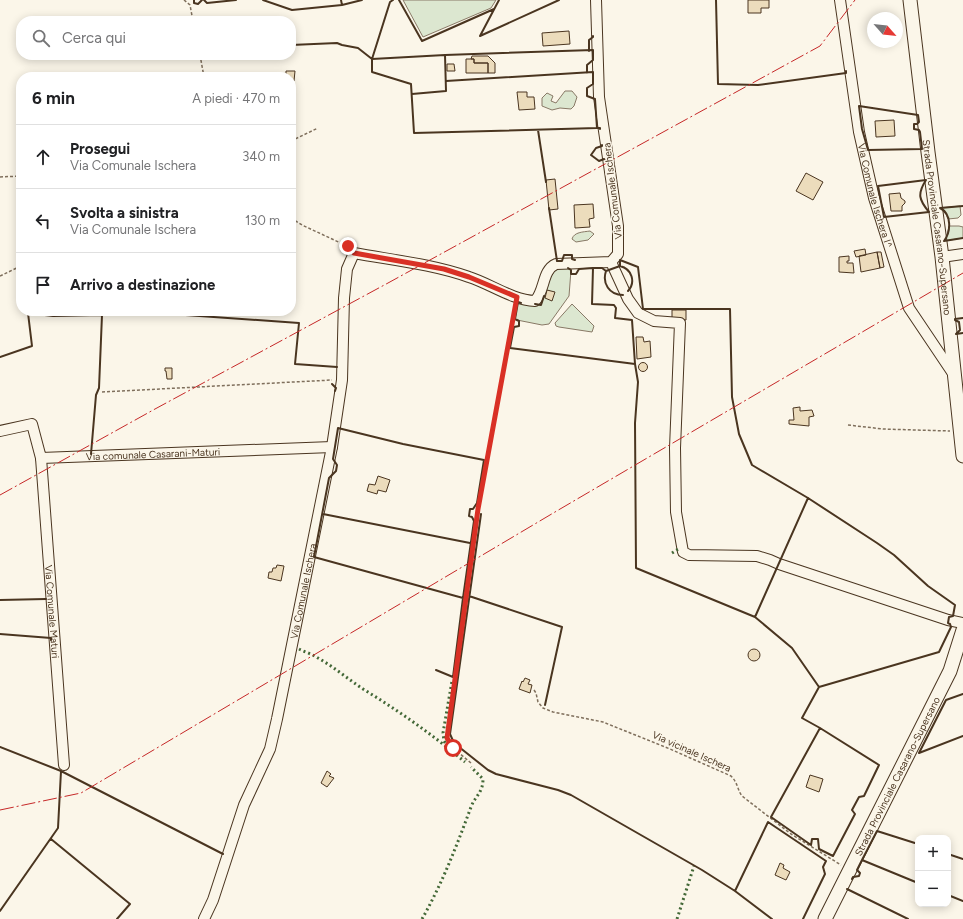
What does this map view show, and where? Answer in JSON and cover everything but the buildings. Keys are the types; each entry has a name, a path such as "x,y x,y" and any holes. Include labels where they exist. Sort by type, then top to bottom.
{"main road":[{"name":"Strada Provinciale Casarano-Supersano","path":"910,0 942,257 963,456"},
{"name":"Strada Provinciale Casarano-Supersano","path":"825,919 950,671 963,630"}],"street":[{"name":"Via Comunale Ischera","path":"596,0 599,97 618,226 618,254 611,262"},
{"name":"Via Comunale Ischera I^","path":"840,0 859,132 874,198 909,308 954,375"},
{"name":"Via Comunale Ischera","path":"204,919 213,900 244,805 270,749 332,448 342,380 344,298 347,268 354,253"},
{"path":"354,253 444,269 469,277 517,297 535,301 539,296 547,273 552,266 556,264 611,262 628,299 638,313 654,321 680,323 675,448 676,512 683,552 688,555 757,556 934,615 963,623"},
{"path":"942,257 963,254"},
{"path":"0,431 32,424 41,458"},
{"name":"Via comunale Casarani-Maturi","path":"41,458 332,448"},
{"name":"Via Comunale Maturi","path":"41,458 64,766"}],"path":[{"path":"184,0 190,5 192,16"},
{"path":"201,60 203,72"},
{"path":"296,139 318,128"},
{"path":"0,177 16,176"},
{"path":"296,221 348,246 354,253"},
{"path":"0,276 16,268"},
{"path":"471,763 453,748 447,738 478,509 517,297"},
{"path":"102,392 342,380"},
{"path":"848,425 883,429 960,431"},
{"name":"Via vicinale Ischera","path":"534,690 538,702 543,708 553,712 603,722 670,748 731,776 736,781 738,791 742,796 790,834 837,863 850,869"}],"green space":[{"path":"403,0 496,0 491,8 423,37"},
{"path":"565,91 572,91 577,97 574,106 571,109 560,108 552,110 542,106 542,98 547,93 553,96 551,101 556,103"},
{"path":"960,206 961,215 958,218 948,219 944,210 940,208"},
{"path":"949,226 963,227 963,238 944,241 947,236"},
{"path":"590,231 594,234 588,240 576,242 572,239 577,234"},
{"path":"557,268 569,268 571,270 569,296 549,324 542,325 515,319 518,302 541,305 549,279"},
{"path":"572,304 594,326 592,332 556,326 555,323"}],"hedge":[{"path":"672,553 680,548"},
{"path":"299,649 313,655 403,715 441,742 465,762"},
{"path":"448,747 444,741 443,733 452,681"},
{"path":"422,919 443,878 471,807 482,788 483,779 471,767"},
{"path":"677,919 694,866"}],"wall":[{"path":"194,0 194,3 198,4 202,0"},
{"path":"204,0 207,3 236,0"},
{"path":"263,0 292,10 342,5"},
{"path":"341,0 342,5 362,0"},
{"path":"296,45 337,43 358,48 372,59 390,2 393,0"},
{"path":"399,0 422,41 494,9"},
{"path":"499,0 480,36 559,0"},
{"path":"716,0 718,84 758,85 846,73 846,71"},
{"path":"589,51 589,40 593,36"},
{"path":"445,55 593,50 593,60 587,65 587,73"},
{"path":"412,94 446,91 445,55 372,59 372,72 411,84 414,133 597,128"},
{"path":"446,81 593,72 593,84 587,88 587,96 595,99 597,128 600,129"},
{"path":"859,106 918,115 919,122 914,124 914,129 919,130 920,132 922,149 868,150 862,129 859,106"},
{"path":"538,130 546,182"},
{"path":"602,145 596,148 591,155 599,161 605,160"},
{"path":"926,180 921,189 920,197 929,212 884,217 878,186 926,180"},
{"path":"940,208 963,206"},
{"path":"549,208 557,261 562,261 564,255 572,255 572,259 575,260"},
{"path":"940,208 947,214 949,223 948,233 944,241 963,238"},
{"path":"620,260 638,267 643,309 730,309 732,397 739,434 752,465 808,498 877,543 894,555 928,586 955,605 953,616 949,617 948,623 951,627 939,652 819,687 792,648 755,617 636,568 635,423 638,382 635,364 632,320 615,318 616,308 614,305 592,304 593,268 602,268 606,271 620,266 620,260"},
{"path":"620,266 627,270 632,276 632,284 628,291"},
{"path":"568,268 571,270 571,274 576,274 579,269 593,268"},
{"path":"606,271 605,280 610,291 623,295"},
{"path":"535,304 541,305 544,296"},
{"path":"521,303 518,302 515,319 519,321 519,326 514,327 510,348 635,364"},
{"path":"0,357 32,346 28,316"},
{"path":"91,454 96,395 99,388 102,316"},
{"path":"200,316 299,323 295,364 337,367"},
{"path":"963,318 955,319 959,322 960,330 956,334 963,333"},
{"path":"332,384 336,388 335,391"},
{"path":"338,428 403,444 484,460 477,503 473,509 470,509 469,516 472,517 474,521 463,598 314,557 329,478 336,471 337,465 333,459 338,428"},
{"path":"755,617 808,498"},
{"path":"323,514 470,543"},
{"path":"481,514 450,734 454,743 488,770 496,774 558,790 571,795 702,870 735,891 772,919"},
{"path":"469,596 562,627 545,705"},
{"path":"436,670 453,677 463,598"},
{"path":"0,600 46,599"},
{"path":"0,634 51,638 51,640"},
{"path":"819,687 802,718 820,728"},
{"path":"963,694 946,700 919,753 963,736"},
{"path":"820,728 879,765 864,796 859,797 852,810 855,814 833,856 819,849 818,839 812,839 811,845 771,817 820,728"},
{"path":"0,747 61,771"},
{"path":"0,911 58,828 61,771 223,854"},
{"path":"735,891 768,822 826,861 823,867 825,874 803,919"},
{"path":"862,860 877,831 915,843"},
{"path":"51,839 130,904 117,919"},
{"path":"951,855 963,859"},
{"path":"852,879 853,877 859,876 860,873 857,870 862,860 915,882"},
{"path":"847,889 908,919"},
{"path":"951,896 963,901"}],"power":[{"path":"0,495 820,46 855,0"},
{"path":"0,810 81,793 555,512 963,273"}],"route":[{"path":"348,246 354,253 444,269 469,277 517,297 474,536 448,726 447,738 453,748"}]}
